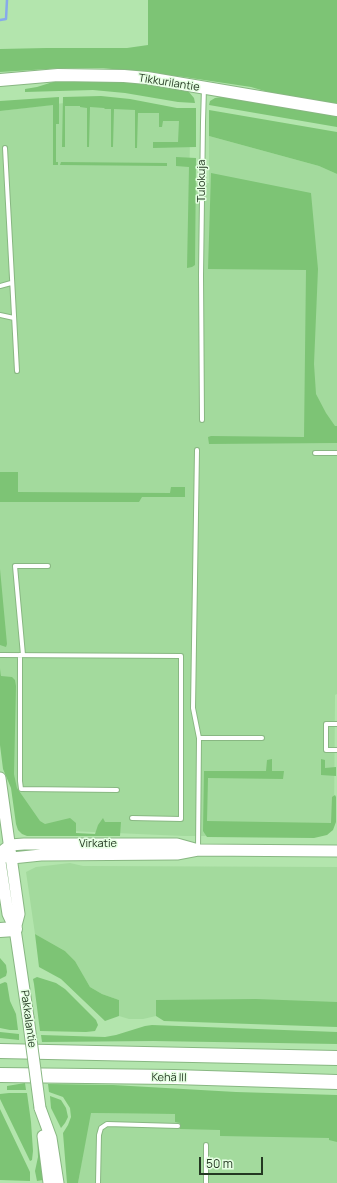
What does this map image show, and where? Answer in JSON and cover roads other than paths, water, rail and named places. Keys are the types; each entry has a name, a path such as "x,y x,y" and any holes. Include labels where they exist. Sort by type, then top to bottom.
{"highway":[{"path":"0,930 15,930"},
{"path":"0,1051 337,1058"},
{"name":"Kehä III","path":"0,1075 174,1077 337,1082"}],"main road":[{"name":"Tikkurilantie","path":"0,80 58,75 95,75 147,78 337,110"},
{"name":"Pakkalantie","path":"0,778 19,914 15,930"},
{"name":"Virkatie","path":"198,850 177,844 10,845 0,854 12,858 40,855 177,854 198,850 337,851"},
{"name":"Pakkalantie","path":"0,862 8,914 15,930 28,1017 49,1183"},
{"name":"Pakkalantie","path":"40,1108 50,1138 58,1183"}],"lane":[{"name":"Tulokuja","path":"202,420 201,275 204,88"},
{"path":"5,148 11,282 17,371"},
{"path":"0,286 11,282"},
{"path":"0,315 14,318"},
{"path":"197,450 193,708 199,738 198,850"},
{"path":"315,453 337,453"},
{"path":"48,566 15,566 22,655 21,789 117,790"},
{"path":"0,655 182,656 181,818 132,818"},
{"path":"337,724 326,724 326,750 337,750"},
{"path":"199,738 262,738"},
{"path":"98,1183 99,1135 101,1128 107,1124 178,1126"},
{"path":"206,1145 206,1183"}],"waterway":[{"path":"0,20 6,19 7,0"}]}
